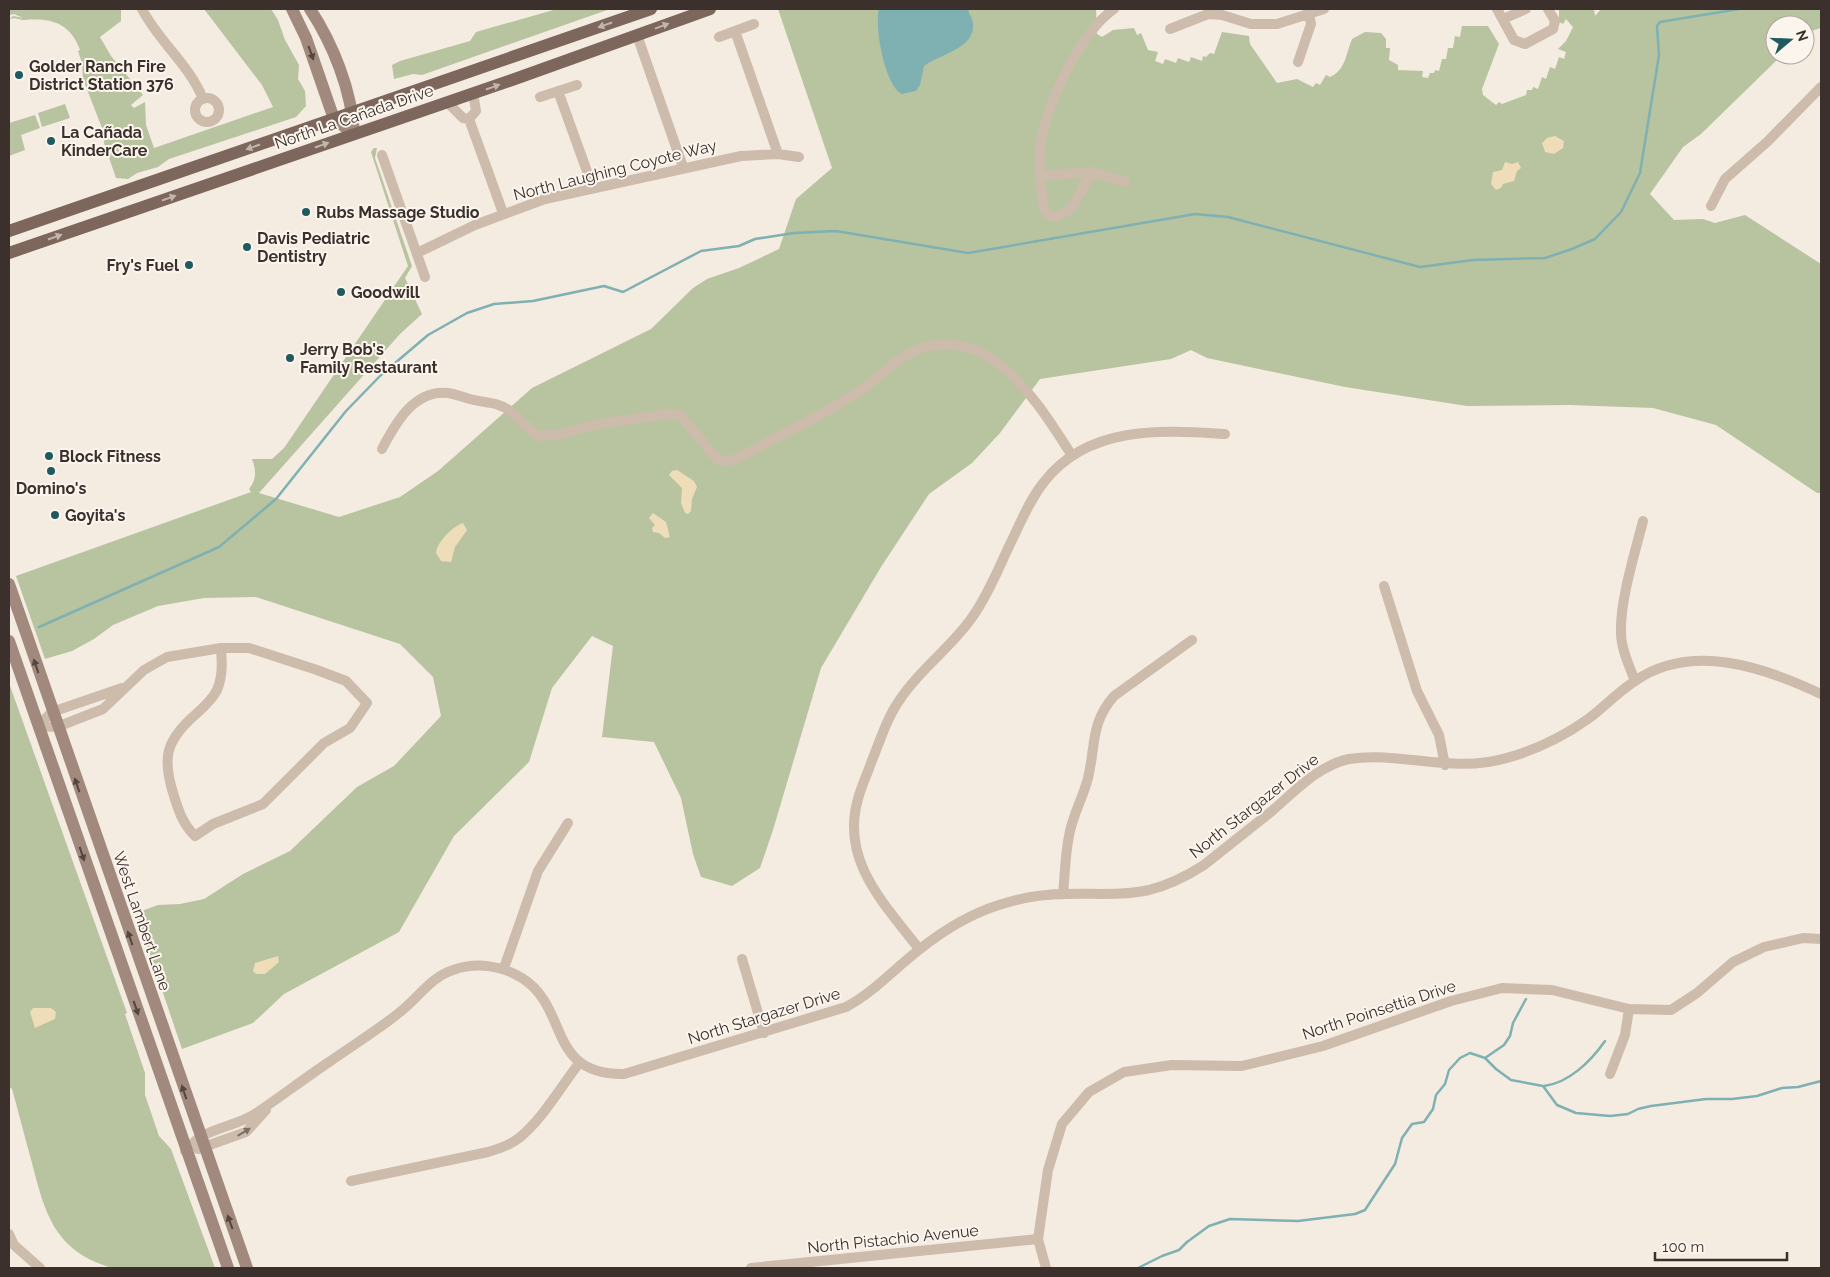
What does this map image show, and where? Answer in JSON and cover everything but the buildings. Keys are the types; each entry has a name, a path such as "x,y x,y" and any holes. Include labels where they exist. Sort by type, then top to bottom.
{"main road":[{"path":"292,9 306,38 334,119 354,134"},
{"path":"310,9 329,44 353,113 354,134"},
{"name":"North La Cañada Drive","path":"9,231 651,9"},
{"name":"North La Cañada Drive","path":"9,253 637,36 710,9"},
{"name":"West Lambert Lane","path":"9,584 57,727 247,1268"},
{"path":"9,641 185,1151 228,1268"}],"street":[{"path":"142,9 151,25 192,75 203,99"},
{"path":"1092,172 1071,209 1056,217 1047,213 1044,207 1040,176 1042,138 1048,112 1080,47 1095,26 1114,9"},
{"path":"1170,29 1208,14 1251,24 1277,24 1308,11 1324,9"},
{"path":"1497,9 1514,40 1525,44 1553,29 1555,21 1548,9"},
{"path":"1503,19 1526,9"},
{"path":"1298,62 1311,24 1308,11"},
{"path":"719,37 754,24"},
{"path":"735,31 778,154"},
{"path":"637,36 683,168"},
{"path":"540,97 577,85"},
{"path":"1711,206 1725,179 1767,142 1821,87"},
{"path":"558,90 593,188"},
{"path":"469,119 476,111 473,93"},
{"path":"447,102 463,118 469,119"},
{"path":"469,119 503,213"},
{"name":"North Laughing Coyote Way","path":"417,253 503,213 545,199 741,156 778,154 799,157"},
{"path":"382,155 425,277"},
{"path":"1040,176 1092,172 1125,182"},
{"path":"382,449 399,418 415,403 432,394 447,393 495,403 510,411 538,436 667,414 680,415 718,460 728,461 736,459 844,401 912,352 922,348 952,344 966,346 992,358 1036,402 1071,454"},
{"path":"919,949 873,888 859,862 854,819 858,799 886,725 901,697 964,629 977,610 1028,507 1043,482 1071,454 1123,434 1185,432 1225,434"},
{"path":"1635,681 1621,633 1622,617 1643,521"},
{"path":"1384,586 1417,691 1439,735 1445,765"},
{"path":"1063,894 1069,836 1087,783 1093,735 1104,707 1125,686 1166,660 1192,640"},
{"path":"38,726 57,727 103,709 144,670 166,657 221,648 248,648 318,670 346,681 367,702 350,728 324,744 263,804 213,824 195,836 181,818 170,783 168,756 172,739 176,733 209,703 217,690 222,672 221,648"},
{"name":"North Stargazer Drive","path":"185,1151 202,1143 246,1132 274,1100 402,1011 442,975 464,967 478,965 504,968 523,978 546,1003 561,1040 569,1052 580,1062 602,1072 624,1074 846,1007 864,997 919,949 959,922 979,913 1019,900 1063,894 1124,893 1149,890 1186,876 1204,866 1303,785 1333,765 1361,758 1445,765 1493,762 1551,742 1588,718 1635,681 1669,666 1709,660 1741,664 1799,683 1821,694"},
{"path":"38,726 52,712 123,688"},
{"path":"504,968 538,871 547,852 568,823"},
{"name":"North Poinsettia Drive","path":"1038,1239 1048,1170 1062,1124 1089,1092 1124,1072 1172,1065 1242,1066 1323,1046 1451,1001 1502,988 1552,990 1629,1009 1671,1010 1697,993 1733,962 1764,947 1803,938 1821,938"},
{"path":"742,960 764,1033"},
{"path":"1610,1074 1625,1035 1629,1009"},
{"path":"351,1181 488,1152 504,1146 519,1138 532,1126 580,1062"},
{"path":"9,1234 11,1246 40,1268"},
{"path":"1038,1239 1046,1268"},
{"name":"North Pistachio Avenue","path":"751,1268 1038,1239"}],"green space":[{"path":"9,9 121,9 121,21 100,37 111,56 143,95 131,105 134,108 145,102 146,125 154,148 273,107 262,85 204,9 271,9 299,65 298,79 305,91 306,106 296,117 169,159 158,167 137,173 128,179 116,178 104,143 105,135 102,136 102,128 83,79 82,63 78,51 80,50 71,33 51,21 9,19 13,16 23,18 14,14 9,15"},
{"path":"557,9 610,9 422,75 413,74 394,79 392,65 400,61 470,41 476,32"},
{"path":"778,9 1096,9 1097,34 1102,37 1113,30 1134,28 1137,35 1141,33 1148,50 1158,52 1155,61 1163,64 1165,59 1176,63 1178,58 1189,62 1191,57 1202,61 1203,56 1206,57 1210,53 1214,54 1222,32 1249,36 1250,44 1277,83 1297,79 1313,87 1316,83 1320,85 1326,75 1330,77 1339,70 1345,61 1352,39 1365,32 1381,33 1386,39 1386,48 1390,48 1389,60 1398,65 1398,70 1423,71 1422,77 1428,78 1430,73 1434,73 1435,70 1439,71 1442,59 1446,59 1448,48 1453,48 1455,36 1460,37 1462,26 1488,26 1499,44 1482,89 1483,95 1496,105 1499,102 1502,104 1526,95 1527,90 1532,90 1533,87 1538,89 1542,77 1546,79 1550,67 1555,69 1559,57 1564,59 1566,52 1558,49 1566,41 1573,27 1566,19 1563,24 1559,22 1559,9 1594,9 1595,16 1601,9 1821,9 1821,28 1815,30 1815,15 1765,15 1765,65 1772,65 1701,134 1683,147 1650,194 1674,220 1703,219 1715,223 1745,215 1821,264 1821,493 1817,493 1716,425 1653,408 1570,405 1467,406 1345,387 1207,358 1191,350 1171,359 1040,379 1000,433 972,463 929,494 881,567 821,668 760,868 732,886 701,877 693,854 681,798 654,742 602,737 613,646 592,636 552,688 529,762 454,836 399,932 284,994 253,1023 182,1049 136,913 158,905 180,904 204,899 243,874 290,851 357,787 394,766 441,716 433,677 400,644 256,597 204,598 158,606 113,625 94,639 72,651 45,659 16,576 251,492 249,489 255,474 252,459 272,459 284,448 408,266 371,152 374,148 377,148 375,158 412,266 405,278 422,314 400,334 259,493 339,517 400,497 438,471 532,388 651,329 693,288 707,279 739,268 779,249 796,199 832,168"},
{"path":"65,104 70,118 42,127 38,113"},
{"path":"35,115 40,128 21,135 25,150 9,156 9,123"},
{"path":"9,683 127,1013 125,1014 145,1073 145,1095 159,1136 171,1149 215,1268 113,1268 93,1261 65,1241 56,1229 42,1199 12,1089 9,1087"}],"sand":[{"path":"1555,136 1564,141 1563,148 1554,154 1545,152 1542,143 1547,138"},
{"path":"1505,162 1512,164 1518,162 1521,168 1517,171 1514,181 1503,184 1501,188 1496,190 1491,184 1493,172 1502,170"},
{"path":"677,470 694,481 697,487 692,499 691,511 688,514 685,513 681,503 682,488 669,475 672,471"},
{"path":"653,513 666,522 670,537 665,538 659,533 653,532 652,528 655,525 649,518"},
{"path":"463,523 467,530 455,547 451,562 441,561 436,553 439,544 450,531"},
{"path":"278,956 279,962 265,974 256,974 253,971 255,963"},
{"path":"33,1008 51,1008 56,1012 55,1019 35,1028 30,1012"}],"water":[{"path":"879,9 968,9 973,22 972,32 969,39 963,45 924,66 920,85 916,91 902,94 896,89 891,80 882,55 878,28"}],"waterway":[{"path":"39,627 219,547 276,499 346,411 381,375 428,335 467,313 494,304 533,301 604,286 623,292 701,251 739,246 755,239 794,233 836,231 968,253 1195,214 1228,217 1420,267 1473,260 1545,258 1572,249 1595,239 1621,212 1640,173 1659,55 1657,26 1660,22 1739,9"},
{"path":"1485,1058 1504,1045 1510,1036 1513,1023 1526,999"},
{"path":"1544,1086 1562,1081 1571,1076 1593,1056 1605,1041"},
{"path":"1138,1268 1179,1250 1209,1226 1230,1219 1298,1221 1355,1214 1365,1210 1395,1164 1402,1138 1412,1124 1424,1122 1433,1109 1436,1095 1445,1084 1449,1070 1460,1058 1470,1053 1485,1058 1511,1080 1543,1086 1557,1105 1576,1113 1610,1116 1628,1114 1651,1106 1706,1099 1732,1099 1757,1096 1782,1088 1798,1087 1821,1081"}],"place":[{"name":"Golder Ranch Fire District Station 376","path":"19,75"},
{"name":"La Cañada KinderCare","path":"51,141"},
{"name":"Rubs Massage Studio","path":"306,212"},
{"name":"Davis Pediatric Dentistry","path":"247,247"},
{"name":"Fry's Fuel","path":"189,265"},
{"name":"Goodwill","path":"341,292"},
{"name":"Jerry Bob's Family Restaurant","path":"290,358"},
{"name":"Block Fitness","path":"49,456"},
{"name":"Domino's","path":"51,471"},
{"name":"Goyita's","path":"55,515"}]}
